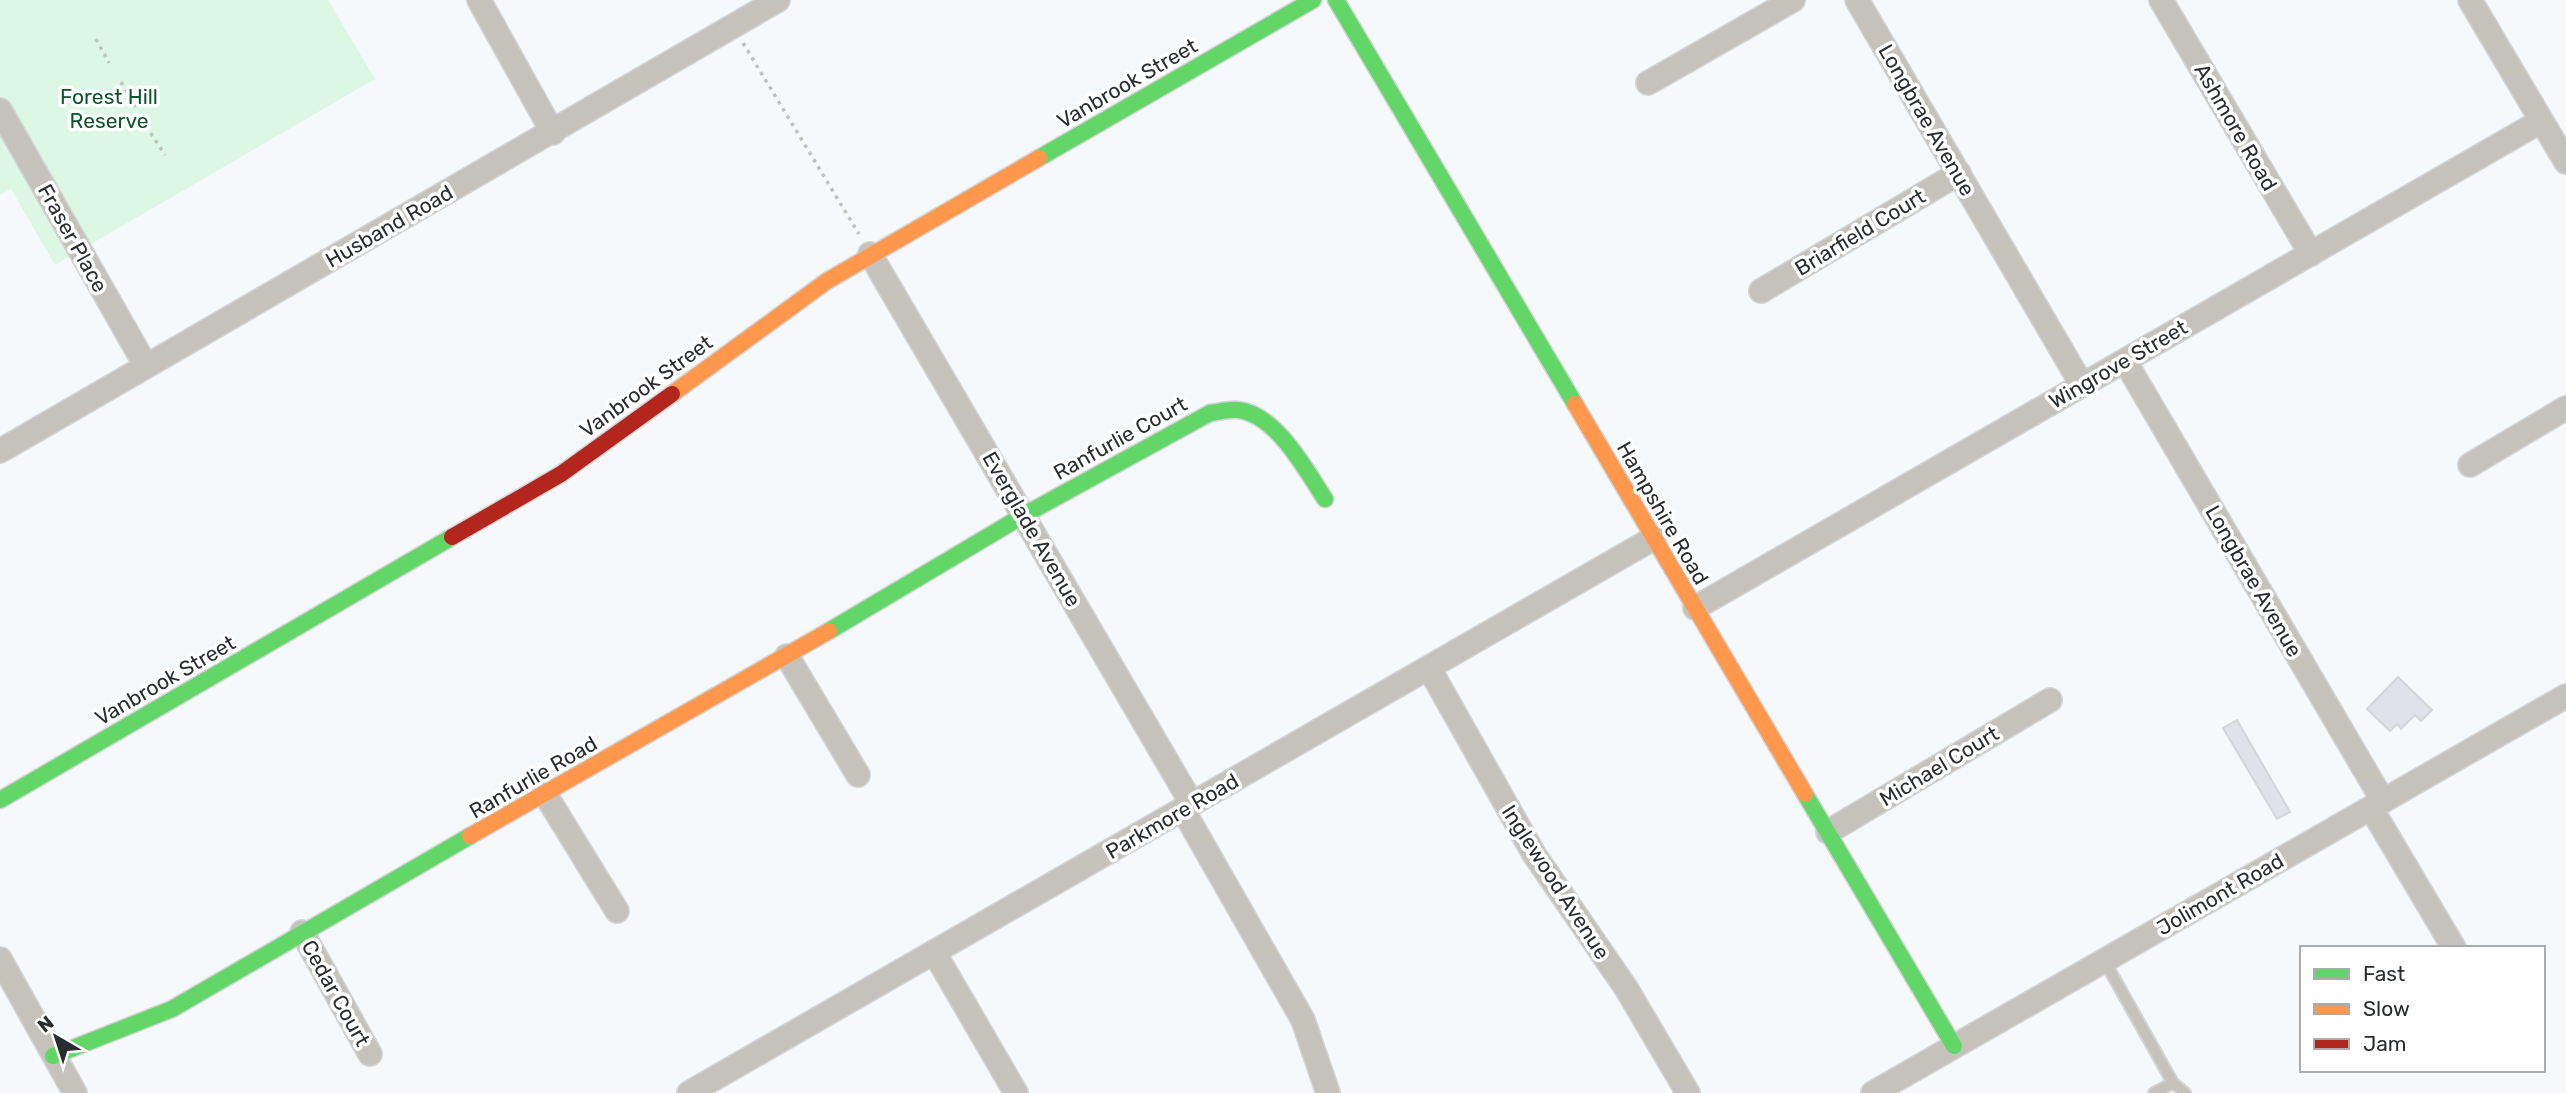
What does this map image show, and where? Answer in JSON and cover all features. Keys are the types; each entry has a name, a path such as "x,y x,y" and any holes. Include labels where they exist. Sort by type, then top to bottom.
{"street":[{"path":"479,0 553,133"},
{"name":"Husband Road","path":"0,451 553,133 778,0"},
{"name":"Vanbrook Street","path":"0,800 561,474 827,281 870,254 1313,0"},
{"name":"Hampshire Road","path":"1336,0 1954,1046"},
{"path":"1648,83 1793,0"},
{"name":"Longbrae Avenue","path":"1857,0 2082,385"},
{"name":"Ashmore Road","path":"2161,0 2311,254"},
{"path":"2470,0 2566,162"},
{"name":"Fraser Place","path":"0,110 145,366"},
{"name":"Wingrove Street","path":"1695,608 2541,121"},
{"name":"Briarfield Court","path":"1761,291 1959,173"},
{"name":"Everglade Avenue","path":"870,254 1024,515 1187,807 1303,1020 1328,1093"},
{"name":"Longbrae Avenue","path":"2125,361 2377,804 2453,946"},
{"path":"2470,465 2566,408"},
{"name":"Ranfurlie Court","path":"1024,515 1210,413 1239,410 1261,417 1291,448 1325,499"},
{"name":"Ranfurlie Road","path":"53,1056 172,1009 786,656 1024,515"},
{"name":"Parkmore Road","path":"691,1093 1654,538"},
{"path":"786,656 858,775"},
{"name":"Inglewood Avenue","path":"1429,668 1534,854 1626,988 1688,1093"},
{"name":"Jolimont Road","path":"1873,1093 2566,696"},
{"name":"Michael Court","path":"1828,832 2050,700"},
{"path":"545,794 617,911"},
{"name":"Cedar Court","path":"302,932 370,1054"},
{"path":"934,952 1016,1093"},
{"path":"0,959 75,1093"}],"lane":[{"path":"2104,960 2173,1083 2185,1093"},
{"path":"2154,1093 2173,1083"}],"path":[{"path":"733,26 870,254"},
{"path":"96,39 109,62"},
{"path":"121,82 137,109"},
{"path":"146,126 165,155"}],"green space":[{"name":"Forest Hill Reserve","path":"0,0 328,0 375,79 55,265 11,189 0,195"}],"building":[{"path":"2398,677 2432,710 2421,721 2415,715 2401,729 2397,724 2390,731 2367,709"},
{"path":"2237,720 2290,812 2277,819 2223,728"}],"traffic: fast":[{"path":"1039,158 1313,0"},
{"path":"1336,0 1575,404"},
{"path":"829,631 1024,515 1210,413 1238,410 1265,422 1289,445 1325,499"},
{"path":"0,800 452,537"},
{"path":"1805,794 1954,1046"},
{"path":"53,1056 172,1009 470,836"}],"traffic: slow":[{"path":"672,394 827,281 1039,158"},
{"path":"1575,404 1805,794"},
{"path":"470,836 829,631"}],"traffic: jam":[{"path":"452,537 561,474 672,394"}]}
